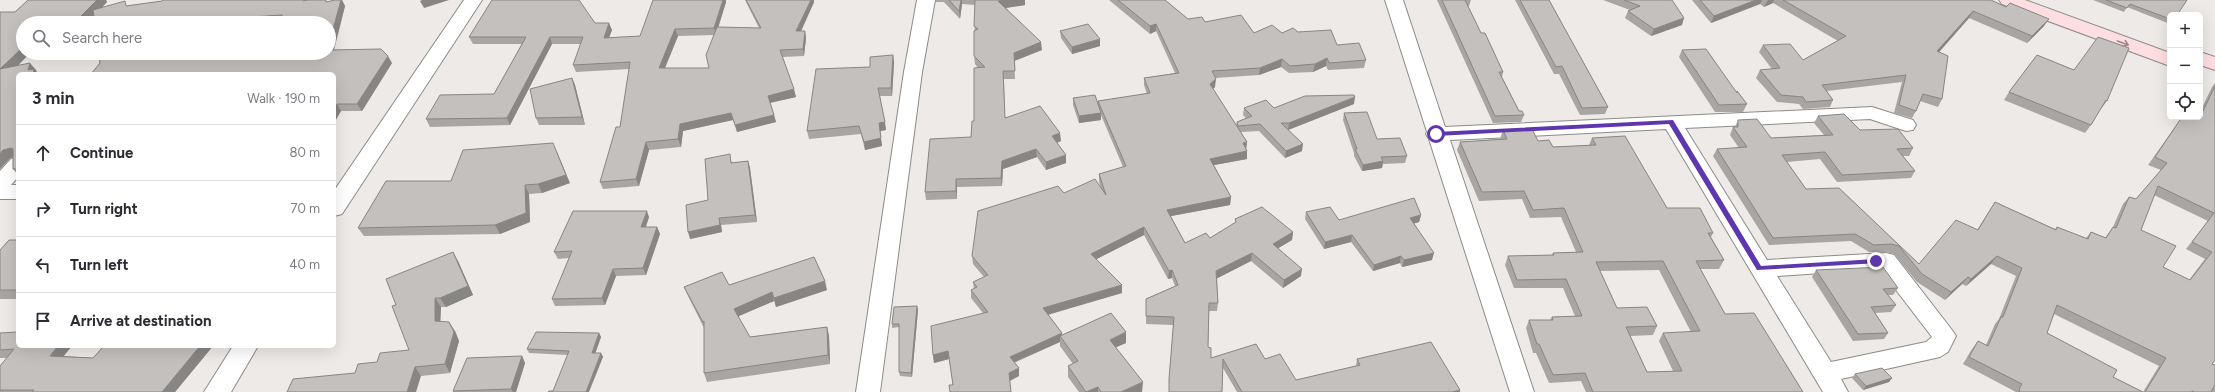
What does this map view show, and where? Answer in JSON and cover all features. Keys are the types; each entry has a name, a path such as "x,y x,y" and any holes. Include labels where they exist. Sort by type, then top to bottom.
{"main road":[{"path":"2008,0 2167,59"},
{"path":"2042,0 2167,46"},
{"path":"2203,59 2215,64"},
{"path":"2203,73 2215,77"}],"street":[{"path":"337,198 473,0"},
{"path":"868,392 913,72 926,0"},
{"path":"1394,0 1417,68 1436,134 1522,392"},
{"path":"1436,134 1872,113 1906,125"},
{"path":"1671,122 1759,269 1831,383 1932,350 1940,345 1944,336 1886,261 1759,269"},
{"path":"0,184 16,166"},
{"path":"0,192 16,192"},
{"path":"217,392 245,348"}],"building":[{"path":"28,0 97,0 81,16 16,16 16,54 0,69 0,12 15,12"},
{"path":"326,0 326,2 341,0 336,18 336,16 282,15 94,16 93,10 125,1 126,6 162,1"},
{"path":"492,0 579,0 595,23 609,23 604,38 640,36 653,0 723,0 714,28 675,29 659,68 709,68 706,55 717,27 761,28 746,0 811,0 796,31 805,31 803,49 780,50 794,89 768,96 774,115 735,125 731,113 680,124 678,139 646,142 636,179 600,182 616,127 620,127 630,62 573,65 583,37 550,37 507,118 426,119 440,95 494,94 526,37 469,37"},
{"path":"949,0 961,0 959,11"},
{"path":"975,0 1007,0 998,1 1041,42 1014,53 1015,71 1003,71 1005,118 1040,106 1060,133 1052,136 1066,155 1046,162 1036,149 1002,161 1001,178 956,179 956,191 925,192 930,139 971,137 972,121 974,121 974,68 985,67 974,56 974,31 978,29 974,26"},
{"path":"1118,0 1165,0 1188,19 1202,17 1205,22 1241,15 1254,33 1272,25 1282,33 1293,28 1298,32 1331,30 1337,45 1359,43 1366,60 1329,63 1327,58 1315,64 1290,66 1282,59 1260,68 1212,71 1216,79 1210,84 1247,142 1243,143 1247,151 1210,159 1231,197 1167,210 1185,243 1206,233 1210,238 1236,222 1235,219 1262,207 1293,232 1273,244 1302,269 1284,280 1252,253 1216,271 1218,303 1209,303 1208,347 1211,348 1211,358 1256,344 1265,359 1280,354 1296,380 1360,365 1357,359 1431,342 1460,390 1452,392 1242,392 1223,359 1222,392 1169,392 1174,317 1146,316 1146,299 1178,285 1172,270 1169,271 1144,227 1091,254 1122,285 1043,308 1062,333 1010,357 1019,368 1009,373 1011,392 950,392 949,385 953,385 948,351 933,355 931,326 988,312 971,290 977,287 973,282 988,275 972,256 978,211 1058,186 1064,193 1095,179 1106,195 1099,174 1126,166 1098,101 1150,93 1144,78 1179,73 1156,24 1150,26"},
{"path":"1442,0 1465,0 1481,33 1485,33 1503,72 1499,72 1519,111 1522,111 1524,115 1495,116"},
{"path":"1520,0 1549,0 1608,107 1582,108 1562,66 1556,67"},
{"path":"1624,0 1672,0 1684,18 1654,29 1628,11 1640,6"},
{"path":"1700,0 1756,0 1714,16"},
{"path":"1783,0 1991,0 2006,7 2010,3 2049,19 2032,36 1973,11 1937,51 1948,56 1942,99 1923,94 1916,111 1899,105 1906,75 1822,85 1833,100 1806,102 1803,97 1781,95 1760,70 1780,68 1763,45 1790,44 1803,60 1846,36"},
{"path":"2106,0 2187,0 2179,12 2167,12 2167,18 2130,4 2127,8"},
{"path":"1088,24 1100,39 1072,47 1060,31"},
{"path":"2098,37 2129,48 2107,101 2106,100 2091,125 2009,92 2037,55 2074,70"},
{"path":"381,49 388,56 357,104 337,104 336,106 336,72 93,72 100,63 100,60 336,60 336,50"},
{"path":"1706,49 1737,93 1737,91 1747,104 1719,105 1682,50"},
{"path":"893,55 891,88 878,88 885,122 879,123 881,138 864,142 859,126 807,131 816,69 870,67 870,57"},
{"path":"30,63 28,70 34,69 33,72 16,72 16,169 13,169 13,149 3,150 0,154 0,69"},
{"path":"572,78 582,117 536,118 530,89"},
{"path":"2215,86 2215,360 2212,364 2215,365 2215,385 2211,392 2145,392 2166,358 2057,305 2047,333 2117,370 2113,377 2143,392 2019,392 2022,384 1969,357 1978,341 1988,346 2001,317 2003,317 2022,268 1997,256 1971,279 1968,277 1951,292 1922,274 1899,246 1891,244 1874,245 1855,234 1773,238 1717,149 1747,147 1733,127 1738,127 1738,120 1757,119 1771,138 1833,135 1818,116 1844,114 1860,130 1898,129 1913,148 1897,149 1915,171 1842,175 1825,152 1782,155 1806,189 1839,188 1919,264 1956,220 1978,230 1995,202 2056,230 2057,227 2088,239 2091,232 2106,238 2113,227 2116,228 2129,197 2136,199 2167,163 2155,157 2180,120 2203,120 2203,111","holes":["2158,186 2214,213 2192,242 2212,252 2190,280 2163,267 2176,246 2141,230"]},
{"path":"1095,95 1101,113 1079,116 1073,98"},
{"path":"1354,95 1355,97 1289,123 1281,123 1303,144 1286,151 1260,124 1238,126 1237,122 1252,116 1244,108 1266,100 1274,108 1305,96"},
{"path":"1367,112 1377,139 1400,138 1407,156 1381,157 1383,161 1363,165 1355,149 1357,149 1344,113"},
{"path":"1532,129 1538,141 1549,140 1553,147 1596,145 1592,138 1625,136 1667,208 1700,208 1713,233 1708,233 1724,260 1696,261 1725,314 1754,313 1803,392 1593,392 1585,373 1553,375 1539,344 1537,344 1529,320 1553,320 1552,317 1582,316 1566,279 1517,280 1508,256 1554,255 1553,253 1583,252 1564,208 1533,210 1524,191 1482,192 1460,142 1507,139 1503,130","holes":["1663,261 1700,331 1663,333 1682,371 1647,372 1626,327 1657,326 1647,307 1617,308 1596,262"]},
{"path":"553,143 566,175 538,184 525,185 526,213 495,225 358,228 386,181 451,181 463,150"},
{"path":"730,154 731,163 748,161 755,215 719,218 720,225 688,232 686,205 708,200 705,159"},
{"path":"1414,198 1421,215 1410,218 1434,253 1404,260 1401,256 1374,265 1352,235 1325,242 1306,212 1330,207 1339,220"},
{"path":"573,211 647,211 641,227 657,227 643,268 613,269 602,298 552,299 572,251 554,252"},
{"path":"9,240 16,240 16,290 0,290 0,250"},
{"path":"453,252 468,286 440,298 435,298 435,321 449,322 454,332 445,364 415,367 407,392 287,392 293,379 355,373 358,364 377,362 380,353 409,350 392,306 396,305 386,279"},
{"path":"814,257 825,281 774,298 772,292 734,309 750,337 827,327 828,355 704,373 704,321 703,322 684,287 722,272 729,285"},
{"path":"1883,267 1898,288 1883,289 1896,305 1871,307 1888,333 1858,334 1816,270"},
{"path":"917,306 911,373 899,372 899,324 892,324 894,307"},
{"path":"1111,313 1126,332 1110,340 1143,382 1121,392 1101,392 1098,387 1086,392 1068,366 1078,361 1060,336"},
{"path":"16,332 16,348 56,348 50,356 93,358 102,348 198,348 162,392 32,392 34,390 0,390 0,366 14,349 0,350 0,333"},
{"path":"536,332 599,333 592,353 601,353 586,392 548,392 553,391 569,351 527,349"},
{"path":"522,356 511,389 453,391 467,358"},
{"path":"1882,368 1892,378 1866,386 1855,374"}],"route":[{"path":"1436,134 1671,122 1759,269 1876,261"}]}
